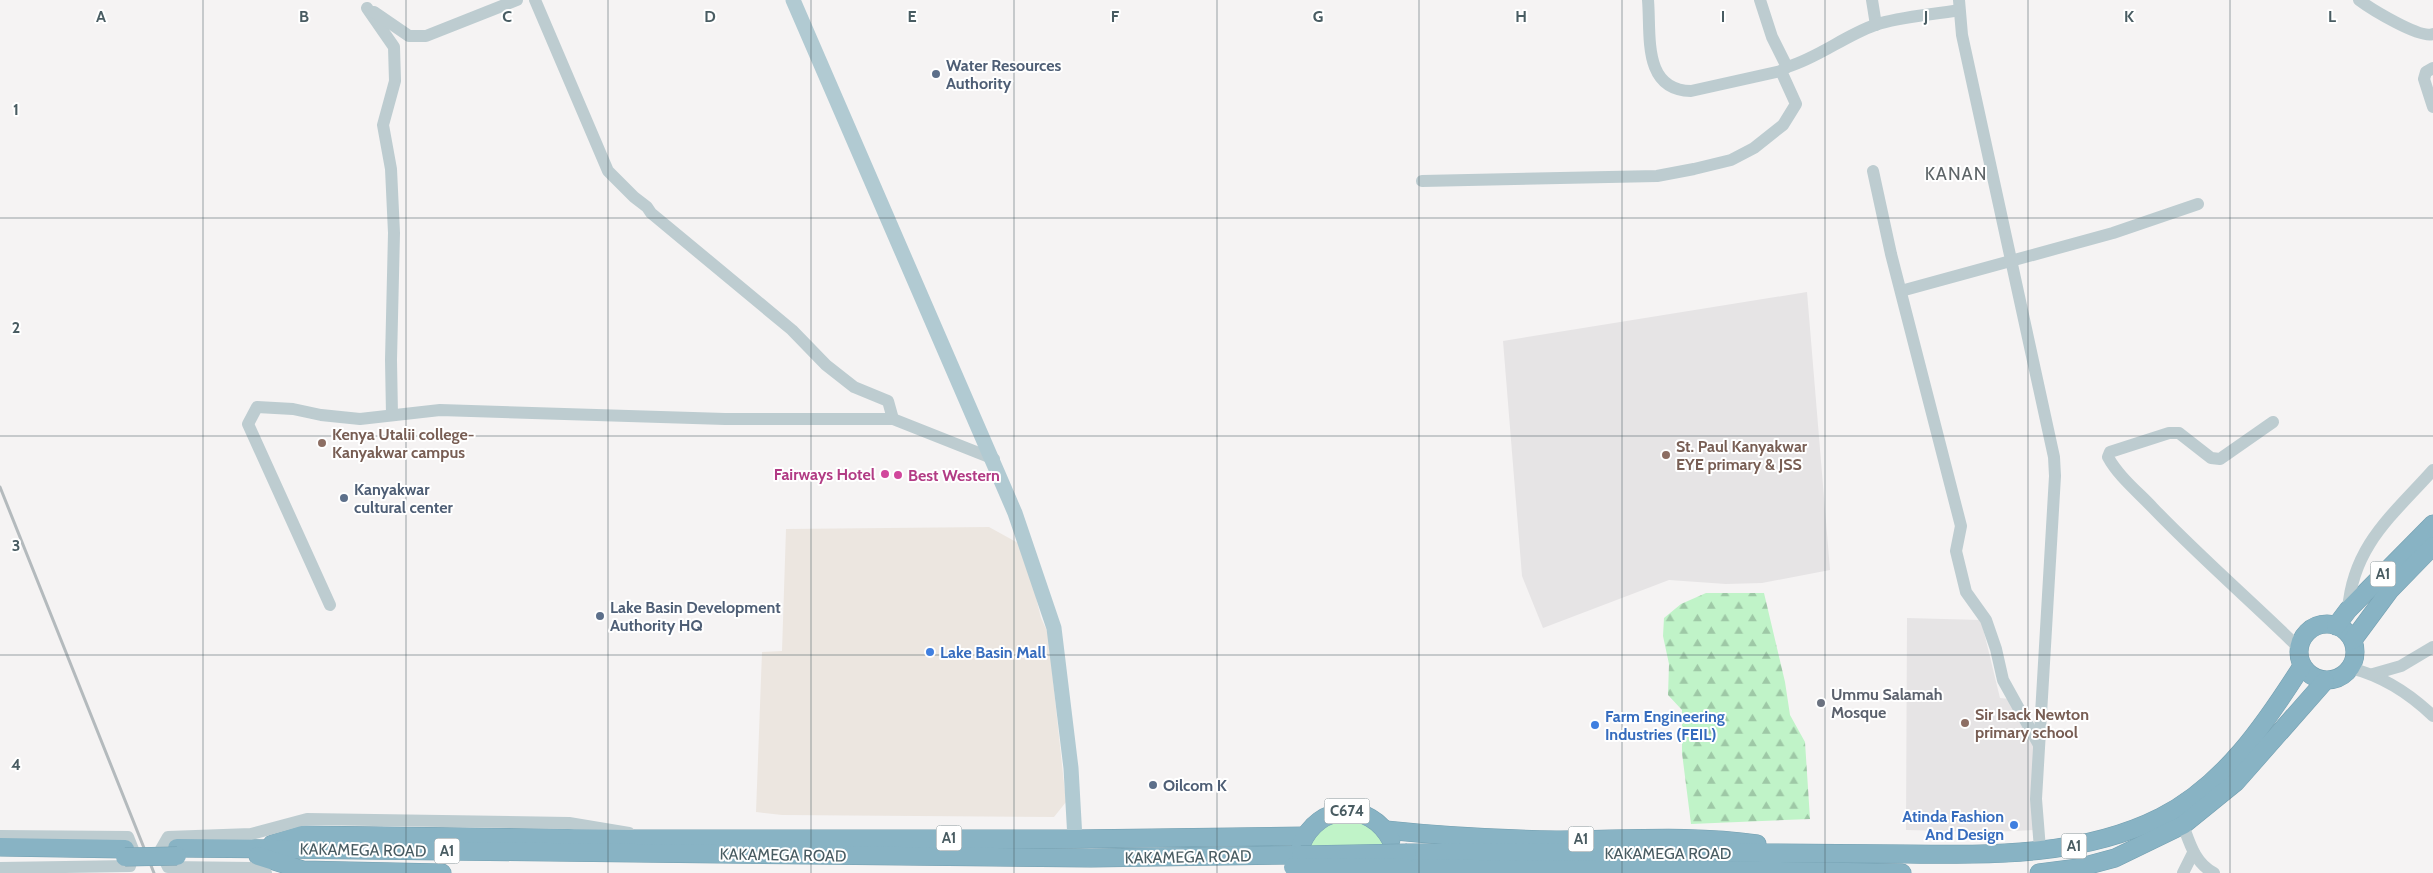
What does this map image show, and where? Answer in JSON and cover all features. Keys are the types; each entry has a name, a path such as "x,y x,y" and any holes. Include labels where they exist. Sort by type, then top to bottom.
{"highway":[{"name":"A1","path":"2336,626 2348,610 2433,524"},
{"name":"A1","path":"2353,640 2390,590 2433,546"},
{"path":"2325,681 2315,678 2302,666 2299,648 2302,640 2314,627 2322,624 2336,626 2347,632 2353,640 2354,660 2350,668"},
{"name":"KAKAMEGA ROAD","path":"258,853 1091,858 1407,853 1974,855 2075,846 2128,830 2162,817 2190,799 2246,748 2270,716 2302,666"},
{"name":"A1","path":"2040,873 2078,868 2115,858 2183,825 2236,782 2325,681 2344,676 2350,668"},
{"name":"C674","path":"1297,870 1305,836 1318,821 1331,814 1346,811 1361,813 1375,820 1386,830 1393,844 1396,859 1394,873"},
{"name":"A1","path":"1386,830 1427,835 1556,840 1685,838 1735,840 1757,844 1773,853"},
{"name":"A1","path":"0,856 176,856 258,853 302,835 1074,839 1305,836"},
{"name":"KAKAMEGA ROAD","path":"0,847 635,860 786,867 1297,870"},
{"name":"A1","path":"258,853 303,870 442,873"},
{"name":"A1","path":"1297,870 1902,873"}],"main road":[{"path":"794,0 993,459 1015,513 1054,628 1071,768 1074,839"}],"street":[{"path":"392,415 391,360 394,233 391,169 383,125 395,81 394,47 367,8 409,36 426,36 517,0"},
{"path":"535,0 608,171 647,207 651,214 792,330 826,365 854,387 888,401 893,419"},
{"path":"1648,0 1654,68 1659,79 1668,87 1677,91 1690,91 1784,69 1876,25 1959,5 1962,35 2013,261 2023,321 2046,413 2055,476 2043,691 2038,742 2036,798 2040,849"},
{"path":"1422,181 1657,176 1731,160 1754,148 1783,125 1796,104 1760,0"},
{"path":"1872,0 1876,25"},
{"path":"2358,0 2426,36 2433,34"},
{"path":"2433,68 2426,72 2424,79 2433,107"},
{"path":"1873,171 1901,291 1961,526 1956,551 1966,592 1986,620 1996,649 2003,680 2038,742"},
{"path":"1901,291 2113,233 2198,204"},
{"path":"330,605 248,424 257,408 293,409 321,416 360,419 440,410 725,419 893,419 993,459"},
{"path":"2273,422 2220,459 2211,458 2179,433 2169,434 2110,452 2108,457 2198,554 2239,590 2299,648"},
{"path":"2348,610 2356,570 2376,530 2433,470"},
{"path":"2373,674 2401,666 2433,647"},
{"path":"2350,668 2373,674 2416,700 2433,716"},
{"path":"266,873 252,868 168,867 160,851 168,837 251,834 307,820 569,823 661,838"},
{"path":"2183,825 2193,853 2202,865 2214,873"},
{"path":"0,836 128,837 134,852 130,866 0,868"},
{"path":"2183,873 2193,853"}],"shaded area":[{"name":"St. Paul Kanyakwar EYE primary & JSS","path":"1807,292 1830,570 1762,583 1726,584 1669,580 1543,628 1522,576 1503,341"},
{"path":"989,527 1020,544 1030,572 1041,618 1048,633 1066,802 1054,817 782,815 756,812 762,652 782,651 786,529"},
{"name":"Sir Isack Newton primary school","path":"1907,618 1981,620 2000,698 2010,699 2035,747 2034,830 1993,832 1906,830"}],"green space":[{"path":"1706,593 1764,593 1785,682 1790,715 1805,742 1810,819 1691,824 1682,753 1682,710 1668,695 1669,664 1663,636 1664,618 1681,604"},
{"path":"1354,820 1369,826 1386,846 1309,873 1310,844 1317,832 1334,823"}],"railway":[{"path":"0,487 154,873"}],"place":[{"name":"Water Resources Authority","path":"936,74"},
{"name":"Kenya Utalii college- Kanyakwar campus","path":"322,443"},
{"name":"St. Paul Kanyakwar EYE primary & JSS","path":"1666,455"},
{"name":"Fairways Hotel","path":"885,474"},
{"name":"Best Western","path":"898,475"},
{"name":"Kanyakwar cultural center","path":"344,498"},
{"name":"Lake Basin Development Authority HQ","path":"600,616"},
{"name":"Lake Basin Mall","path":"930,652"},
{"name":"Ummu Salamah Mosque","path":"1821,703"},
{"name":"Sir Isack Newton primary school","path":"1965,723"},
{"name":"Farm Engineering Industries (FEIL)","path":"1595,725"},
{"name":"Oilcom K","path":"1153,785"},
{"name":"Atinda Fashion And Design","path":"2014,825"}],"district":[{"name":"KANAN","path":"1956,174"}]}
